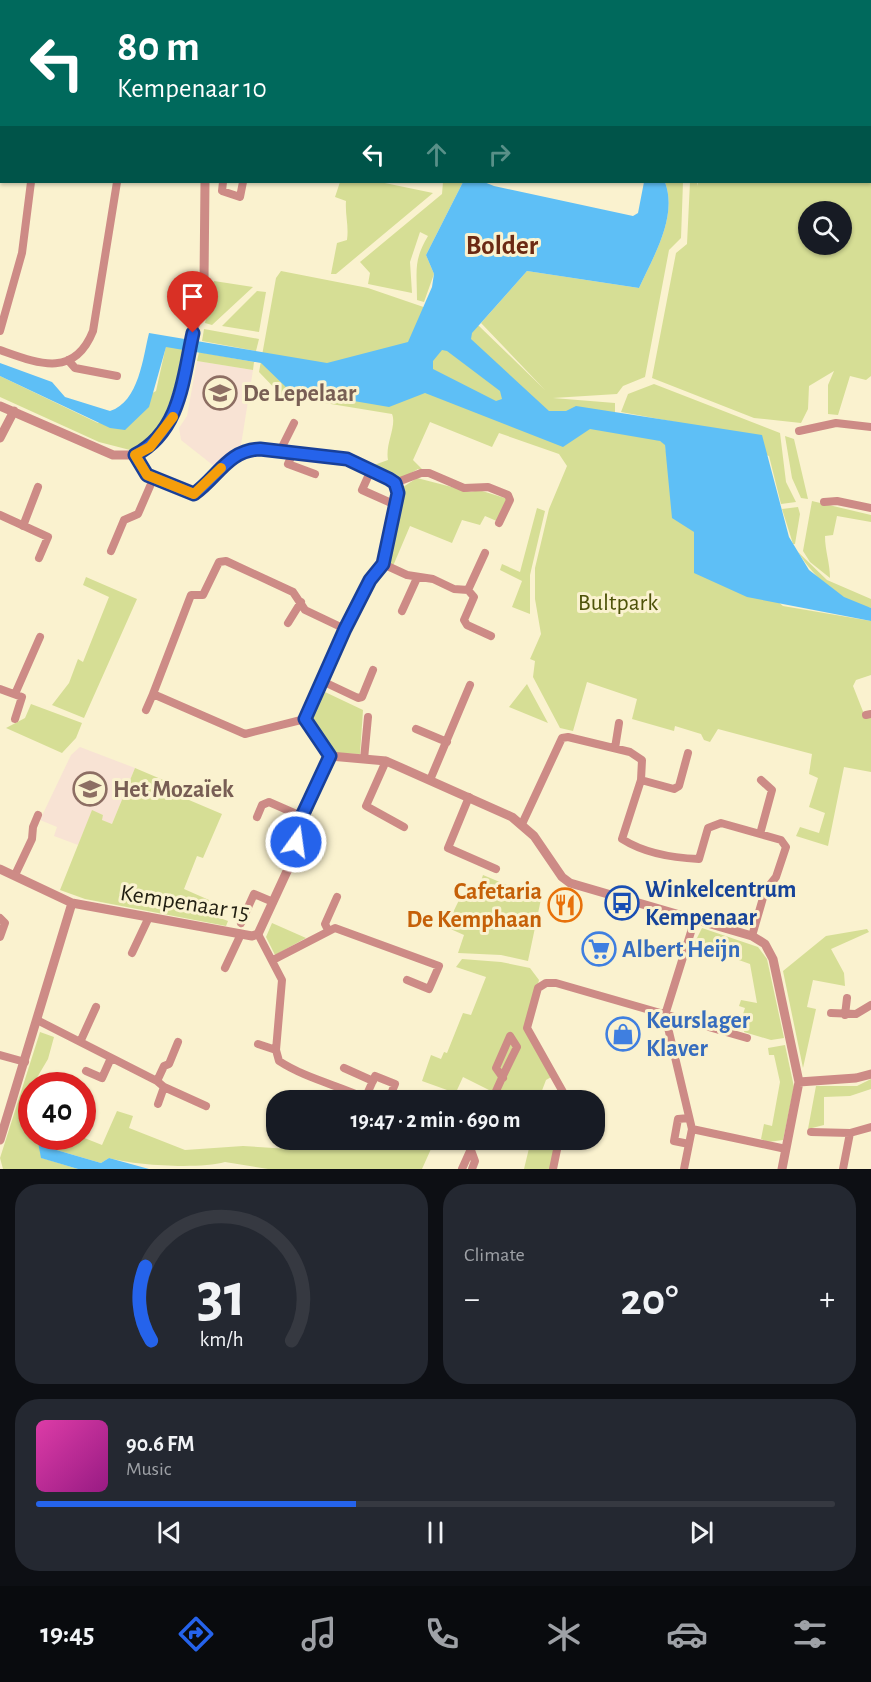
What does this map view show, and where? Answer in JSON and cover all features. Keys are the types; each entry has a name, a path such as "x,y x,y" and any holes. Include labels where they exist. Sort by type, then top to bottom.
{"street":[{"path":"0,331 22,253 31,183"},
{"path":"0,350 43,364 68,360 86,346 93,331 117,183"},
{"path":"0,406 113,455 135,455 150,447 172,417 180,399 204,281 204,183"},
{"path":"224,183 222,191 240,197 243,183"},
{"path":"68,360 75,368 117,376"},
{"path":"0,438 14,411"},
{"path":"280,451 294,423"},
{"path":"799,431 836,423 871,427"},
{"path":"135,455 147,475 191,493 197,492 242,451 260,449 347,459 395,483 398,493 397,505 383,564 370,580 345,629 305,719"},
{"path":"293,453 288,464 315,474"},
{"path":"371,470 362,490 389,502"},
{"path":"395,483 421,473 429,473 464,488 494,488 508,495 510,500 499,523"},
{"path":"111,550 124,520 138,514 154,477"},
{"path":"22,526 38,487"},
{"path":"824,502 837,501 871,508"},
{"path":"0,515 48,537 39,558"},
{"path":"468,590 485,553"},
{"path":"146,710 191,595 204,595 219,562 226,561 293,592 305,610 317,618 345,629"},
{"path":"383,564 417,578 433,579 454,589 468,590 474,597 464,620 467,625 491,636"},
{"path":"402,611 417,578"},
{"path":"288,623 301,602"},
{"path":"15,694 40,637"},
{"path":"322,681 358,698 362,697 373,670"},
{"path":"430,780 470,685"},
{"path":"0,689 22,697 23,702 15,719"},
{"path":"153,694 244,734 305,719"},
{"path":"364,759 368,717"},
{"path":"305,719 330,756 386,762 469,797 522,824 534,836 562,877 583,887 752,936 765,944 780,981 799,1082 782,1169"},
{"path":"615,748 620,732 619,723"},
{"path":"416,729 447,742"},
{"path":"522,824 561,738 568,736 630,753 642,760 641,780 621,839 629,844 677,858 699,859 708,828 713,824 721,823 781,840 786,847 776,877 765,891 752,936"},
{"path":"641,780 674,789 679,786 688,753"},
{"name":"Kempenaar 15","path":"0,869 72,903 252,936 258,934 293,854 302,816 330,756"},
{"path":"386,762 366,806 404,827"},
{"path":"760,834 772,790 761,780"},
{"path":"469,797 448,848 496,869"},
{"path":"257,817 262,805 269,802 302,816"},
{"path":"15,875 32,840 33,827 38,815"},
{"name":"Kempenaar 15","path":"242,923 254,894 273,902"},
{"path":"328,930 325,924 337,897"},
{"path":"0,1140 72,903"},
{"path":"132,953 149,917"},
{"path":"0,918 5,923 0,937"},
{"path":"684,1169 692,1129 665,1014 695,919"},
{"path":"273,960 328,930 344,930 439,966 429,989 407,980"},
{"path":"225,968 241,934"},
{"path":"258,934 282,980 276,1050 279,1061 342,1090"},
{"path":"562,1090 527,1028 538,988 546,983 556,983 747,1038"},
{"path":"845,1014 847,998"},
{"path":"831,1013 856,1014 871,1005"},
{"path":"81,1040 96,1007"},
{"path":"37,1020 81,1040 92,1050 206,1106"},
{"path":"158,1081 164,1066 169,1064 178,1042"},
{"path":"258,1044 270,1050 276,1050"},
{"path":"0,1055 25,1062"},
{"path":"86,1071 102,1078 111,1058"},
{"path":"344,1068 373,1081"},
{"path":"799,1082 856,1078 871,1074"},
{"path":"369,1090 375,1076 395,1084 393,1090"},
{"path":"497,1090 503,1078"},
{"path":"158,1104 164,1087"},
{"path":"689,1118 678,1119 674,1141 689,1144"},
{"path":"811,1132 850,1133 871,1127"},
{"path":"692,1129 786,1149"},
{"path":"843,1169 850,1133"},
{"path":"462,1169 471,1150"},
{"path":"471,1150 475,1161 472,1169"},
{"path":"553,1169 557,1150"}],"shaded area":[{"name":"De Lepelaar","path":"197,361 253,370 241,445 214,466 181,440 179,428 187,416"},
{"name":"Het Mozaïek","path":"80,747 135,768 112,824 101,820 103,815 92,811 78,845 54,836 57,827 40,820 71,755"}],"green space":[{"path":"340,183 385,183 433,193 336,274 331,274 337,243 347,240 348,230 346,201 335,197"},
{"path":"443,183 462,183 426,255 434,274 424,302 417,300 417,266 420,252 428,236 420,232 410,262 412,293 368,284 370,273 360,262 442,194"},
{"name":"Bultpark","path":"665,183 683,183 681,238 669,250 645,377 623,386 617,394 553,398 615,403 615,413 665,444 667,459 694,532 783,606 871,621 871,675 856,680 853,686 864,714 871,713 871,772 844,767 828,846 796,836 800,827 819,833 825,813 809,807 818,778 809,774 812,754 718,729 710,742 704,740 701,734 675,726 674,731 632,719 637,699 587,682 573,731 560,728 533,677 535,661 530,659 541,634 535,599 535,568 549,509 567,466 559,454 499,433 492,447 430,422 413,460 424,471 418,469 399,480 374,465 388,460 393,424 392,414 282,396 259,372 276,278 281,271 368,288 479,326 545,390 481,323 527,271 639,288 662,236 666,223 668,195"},
{"path":"690,183 697,183 698,186 698,183 871,183 871,376 866,380 850,376 838,415 828,414 828,385 834,371 809,386 808,409 801,423 754,418 652,378 676,253 687,244"},
{"path":"214,281 253,287 212,325 205,323"},
{"path":"257,291 266,292 259,332 222,326"},
{"path":"204,329 259,339 256,351 202,341"},
{"path":"166,346 183,349 173,393 153,433 143,443 130,450 99,442 0,397 0,376 98,423 156,391"},
{"path":"199,352 254,362 253,370 197,361"},
{"path":"654,384 780,433 786,482 796,502 781,504 769,456 675,422 621,412 628,394"},
{"path":"785,436 794,439 808,499 801,498 792,478"},
{"path":"417,478 471,492 479,490 508,499 499,522 485,516 480,525 462,520 452,543 410,526 393,566 386,563 396,531 400,489"},
{"path":"812,501 871,515 871,522 837,516 833,535 825,536 830,578 810,562 803,551"},
{"path":"798,507 800,514 795,544 793,544 782,509"},
{"path":"537,508 545,511 530,575 530,614 512,607 522,581 500,570 502,564 520,572"},
{"path":"798,552 827,580 871,599 871,608 838,595 812,571"},
{"path":"86,577 137,599 84,718 52,705 69,683 78,659 83,662 109,597 83,585"},
{"path":"527,684 528,686 548,723 509,707"},
{"path":"325,692 363,710 360,754 333,753 311,722"},
{"path":"31,704 82,723 76,738 62,753 6,728 25,718"},
{"path":"135,768 182,788 189,800 222,814 203,858 197,856 184,889 209,900 204,912 228,921 226,926 85,899 60,890 92,810 103,815 102,820 112,824"},
{"path":"483,875 541,899 528,961 501,955 458,953 464,935 446,927 460,898 474,902"},
{"path":"272,923 306,938 275,955 266,937"},
{"path":"702,928 758,947 767,959 784,1038 771,1040 744,1032 748,1016 743,1014 745,1008 739,1006 741,1000 757,1003 750,964 694,944"},
{"path":"867,929 869,932 831,949 844,973 845,986 813,980 807,1007 816,1009 803,1068 783,971 826,936"},
{"path":"462,959 501,962 530,968 539,980 527,1029 553,1076 546,1080 542,1090 489,1090 463,1077 457,1090 447,1090 422,1081 431,1055 441,1059 444,1052 447,1053 463,1013 471,1015 486,977 456,967"},
{"path":"40,1032 54,1037 48,1059 40,1072 27,1072"},
{"path":"785,1045 794,1087 783,1140 768,1142 761,1139 764,1124 772,1126 780,1082 774,1055 769,1055 768,1048"},
{"path":"871,1079 871,1089 850,1096 824,1097 824,1125 808,1129 816,1086 857,1086"},
{"path":"18,1101 18,1150 40,1150 42,1158 78,1169 3,1169 0,1158"},
{"path":"117,1111 133,1116 129,1128 185,1150 243,1146 266,1147 266,1150 431,1150 422,1169 268,1169 225,1162 168,1166 109,1158 101,1163 56,1150 96,1150 96,1143 102,1145"},
{"path":"529,1150 554,1150 550,1169 524,1169"}],"water":[{"path":"462,183 486,183 633,216 638,213 644,183 665,183 668,195 666,223 657,250 639,288 527,271 472,333 471,339 549,411 566,411 576,406 762,435 789,537 809,570 844,597 871,608 871,621 747,597 694,573 694,532 672,518 665,445 660,441 590,429 563,447 425,393 389,407 289,390 261,363 166,347 149,407 125,430 110,428 0,376 0,363 52,382 65,397 110,411 120,406 134,389 149,333 327,363 408,342 432,287 434,274 426,255","holes":["442,350 447,351 500,391 502,399 496,401 433,369 433,361"]},
{"path":"39,1150 56,1150 101,1163 109,1158 149,1169 78,1169 41,1158"}],"slow traffic":[{"path":"173,417 150,447 135,455 147,475 194,494 221,468"}],"place":[{"name":"De Lepelaar","path":"220,393"},
{"name":"Het Mozaïek","path":"90,789"},
{"name":"Winkelcentrum Kempenaar","path":"622,903"},
{"name":"Cafetaria De Kemphaan","path":"565,905"},
{"name":"Albert Heijn","path":"599,949"},
{"name":"Keurslager Klaver","path":"623,1034"}],"district":[{"name":"Bolder","path":"502,245"}],"route":[{"path":"193,333 180,399 172,417 166,429 150,447 135,455 147,475 194,494 233,457 248,449 260,449 347,459 395,483 398,493 383,564 370,580 343,633 305,719 330,756 302,816 296,842"}]}
